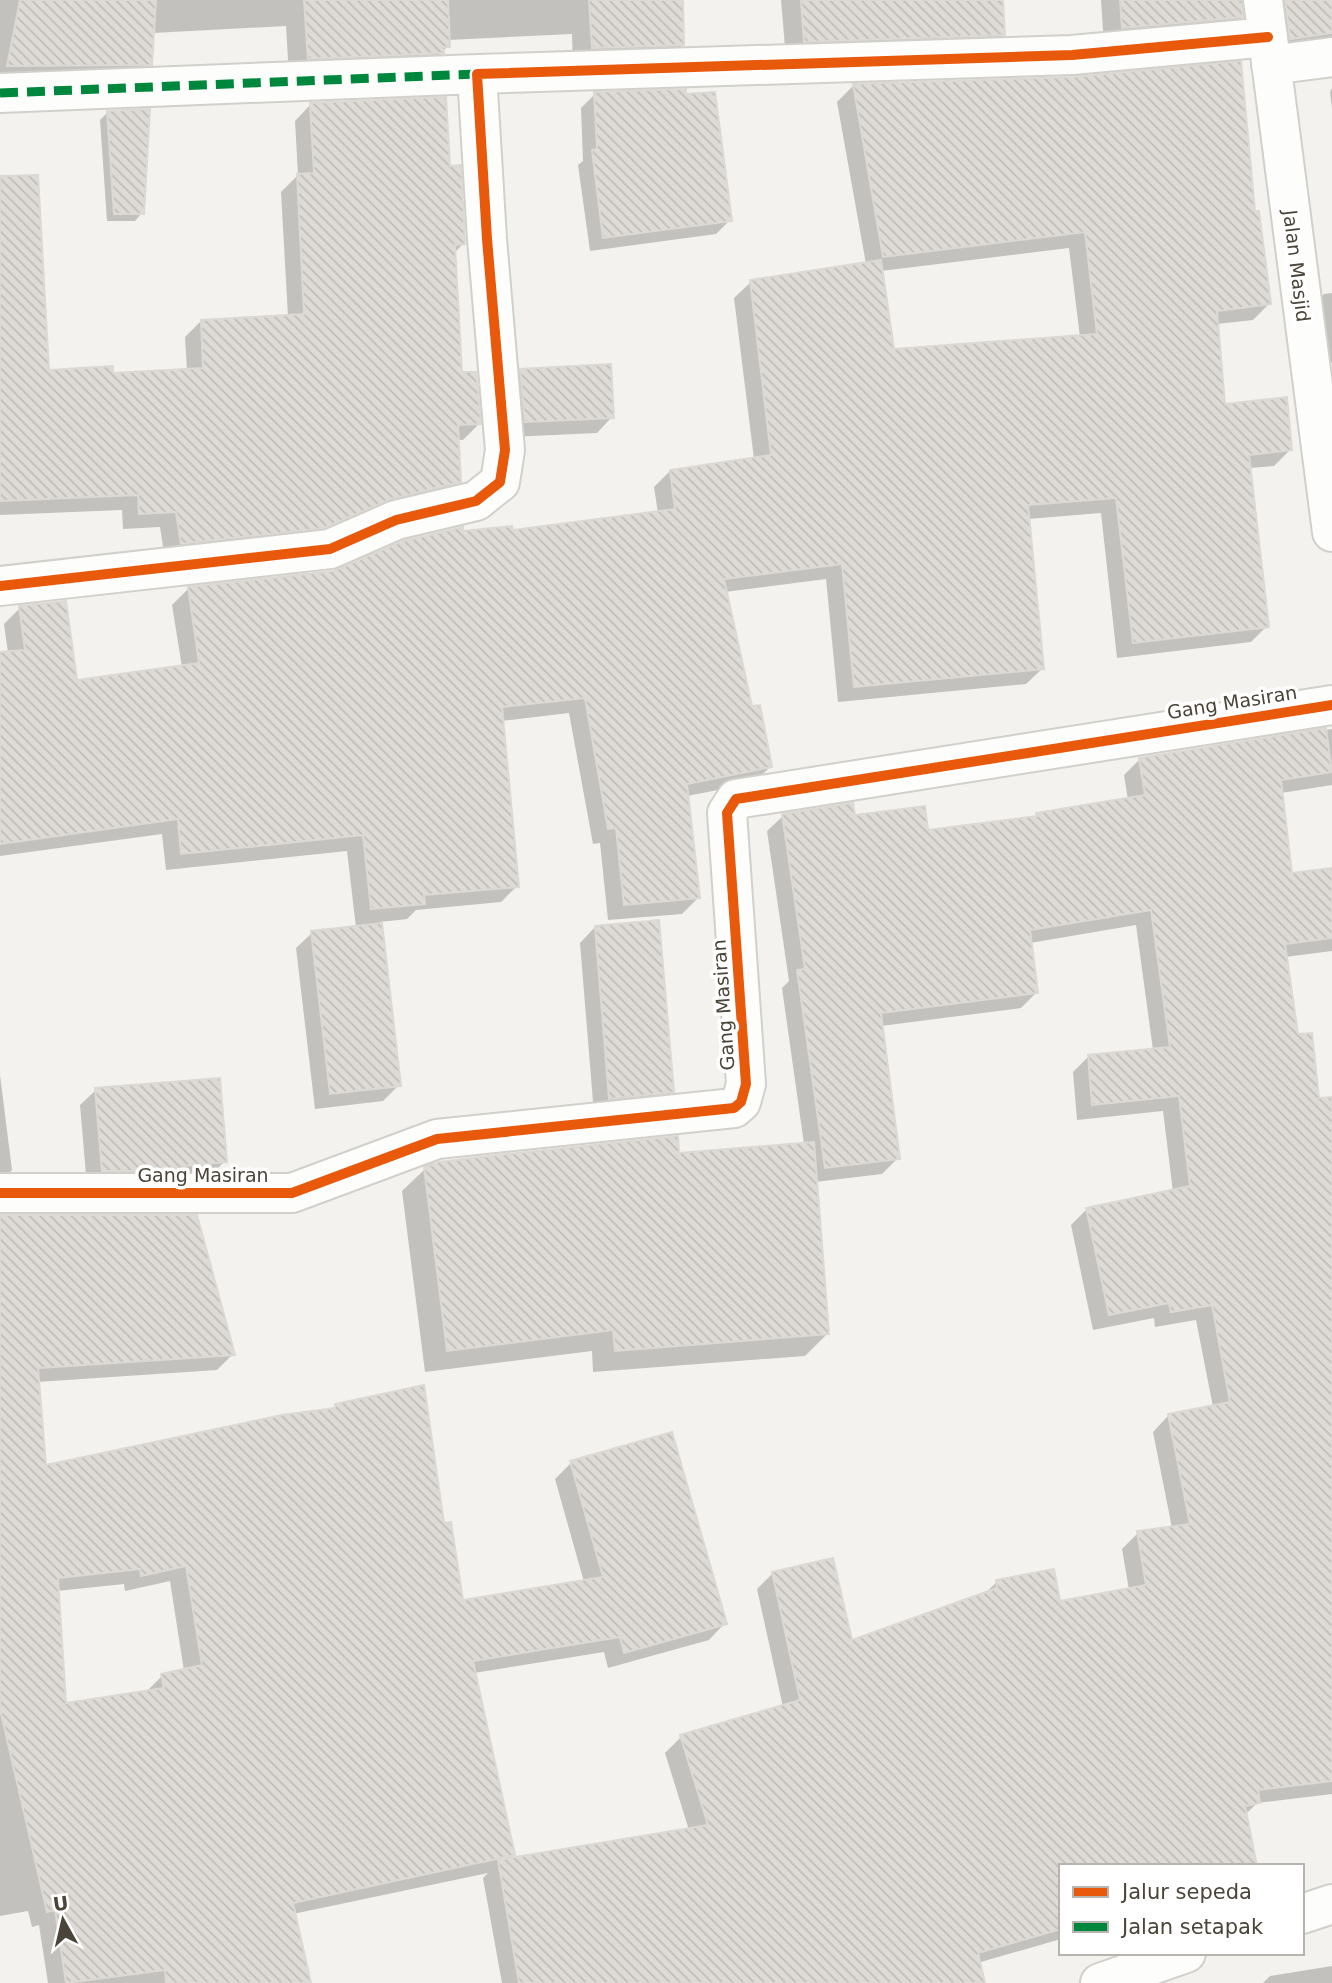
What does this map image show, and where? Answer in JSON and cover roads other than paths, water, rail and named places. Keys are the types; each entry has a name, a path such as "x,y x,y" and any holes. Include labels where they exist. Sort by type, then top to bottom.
{"street":[{"name":"Jalan Masjid","path":"1263,0 1332,532"},
{"path":"0,93 1072,55 1269,51 1332,57"},
{"path":"0,586 330,549 396,520 476,501 491,492 500,482 505,450 477,74"},
{"name":"Gang Masiran","path":"0,1193 292,1193 437,1139 734,1108 741,1102 746,1084 727,813 736,799 1332,705"},
{"path":"1304,1913 1332,1903"},
{"path":"1100,1983 1180,1955"}]}
